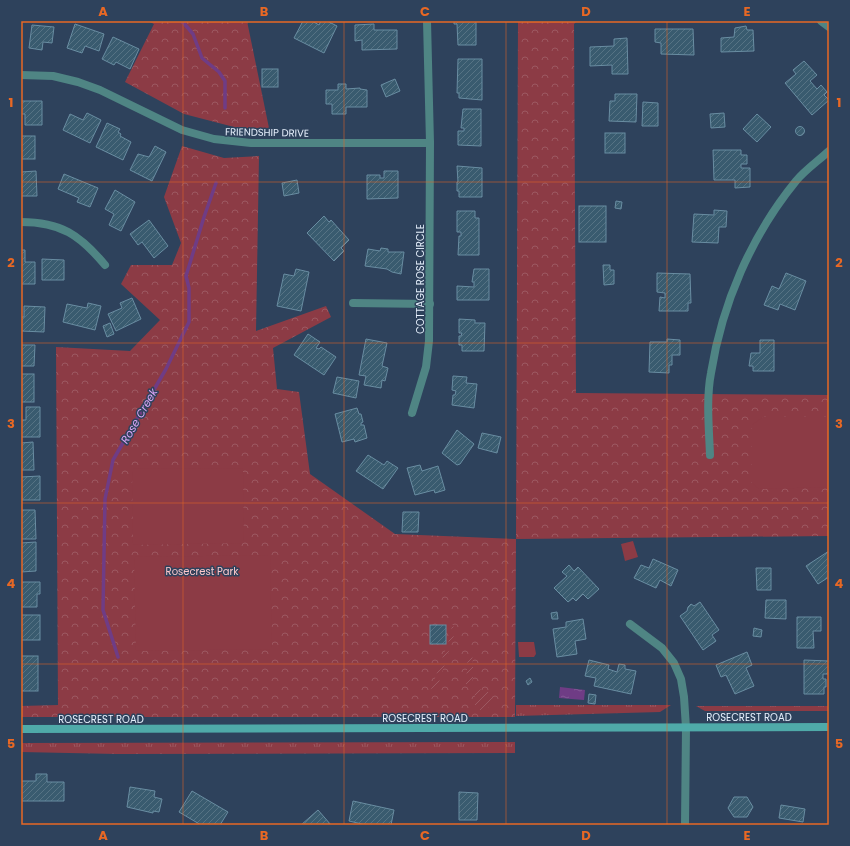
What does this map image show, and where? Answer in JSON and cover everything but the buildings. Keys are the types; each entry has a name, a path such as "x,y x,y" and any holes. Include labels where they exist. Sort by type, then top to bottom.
{"main road":[{"name":"ROSECREST ROAD","path":"21,729 829,727"}],"street":[{"name":"COTTAGE ROSE CIRCLE","path":"412,413 426,367 429,341 430,143 427,21"},
{"path":"821,21 829,28"},
{"name":"FRIENDSHIP DRIVE","path":"21,75 53,76 84,84 182,130 214,140 251,143 430,143"},
{"path":"710,455 710,374 721,324 737,277 766,222 796,180 829,150"},
{"path":"21,222 52,225 73,234 90,247 104,265"},
{"path":"353,303 430,304"},
{"path":"630,624 656,642 669,655 674,663 683,688 686,728 685,825"}],"green space":[{"path":"148,21 247,21 269,128 238,128 184,114 125,82 154,24"},
{"path":"518,21 577,21 574,24 576,393 829,395 829,536 516,539"},
{"name":"Rosecrest Park","path":"182,146 224,158 259,156 256,331 326,306 331,317 273,348 277,389 299,392 310,474 395,534 516,539 515,717 21,717 21,706 58,705 56,347 130,351 160,320 121,284 131,265 172,265 181,243 164,197"},
{"path":"763,417 829,417 829,487 759,489 752,483 752,425"},
{"path":"243,468 244,543 133,545 132,469"},
{"path":"633,541 638,557 625,561 621,544"},
{"path":"270,555 272,649 136,651 134,557"},
{"path":"451,625 453,625 455,632 439,682 432,693 430,692 452,632"},
{"path":"518,642 534,642 536,654 534,657 519,657"},
{"path":"468,654 472,654 473,669 472,684 469,686 466,684"},
{"path":"478,689 487,691 493,698 487,710 475,710 475,693"},
{"path":"516,705 671,705 660,712 516,716"},
{"path":"696,706 829,706 829,711 705,711"},
{"path":"515,742 515,753 117,754 21,752 21,743"}],"water":[{"path":"560,687 585,690 584,700 559,698"}],"waterway":[{"name":"Rose Creek","path":"182,21 193,34 202,58 219,72 225,81 225,108"},
{"name":"Rose Creek","path":"118,657 103,610 105,499 113,460 166,369 189,322 189,288 186,276 216,183"}]}
